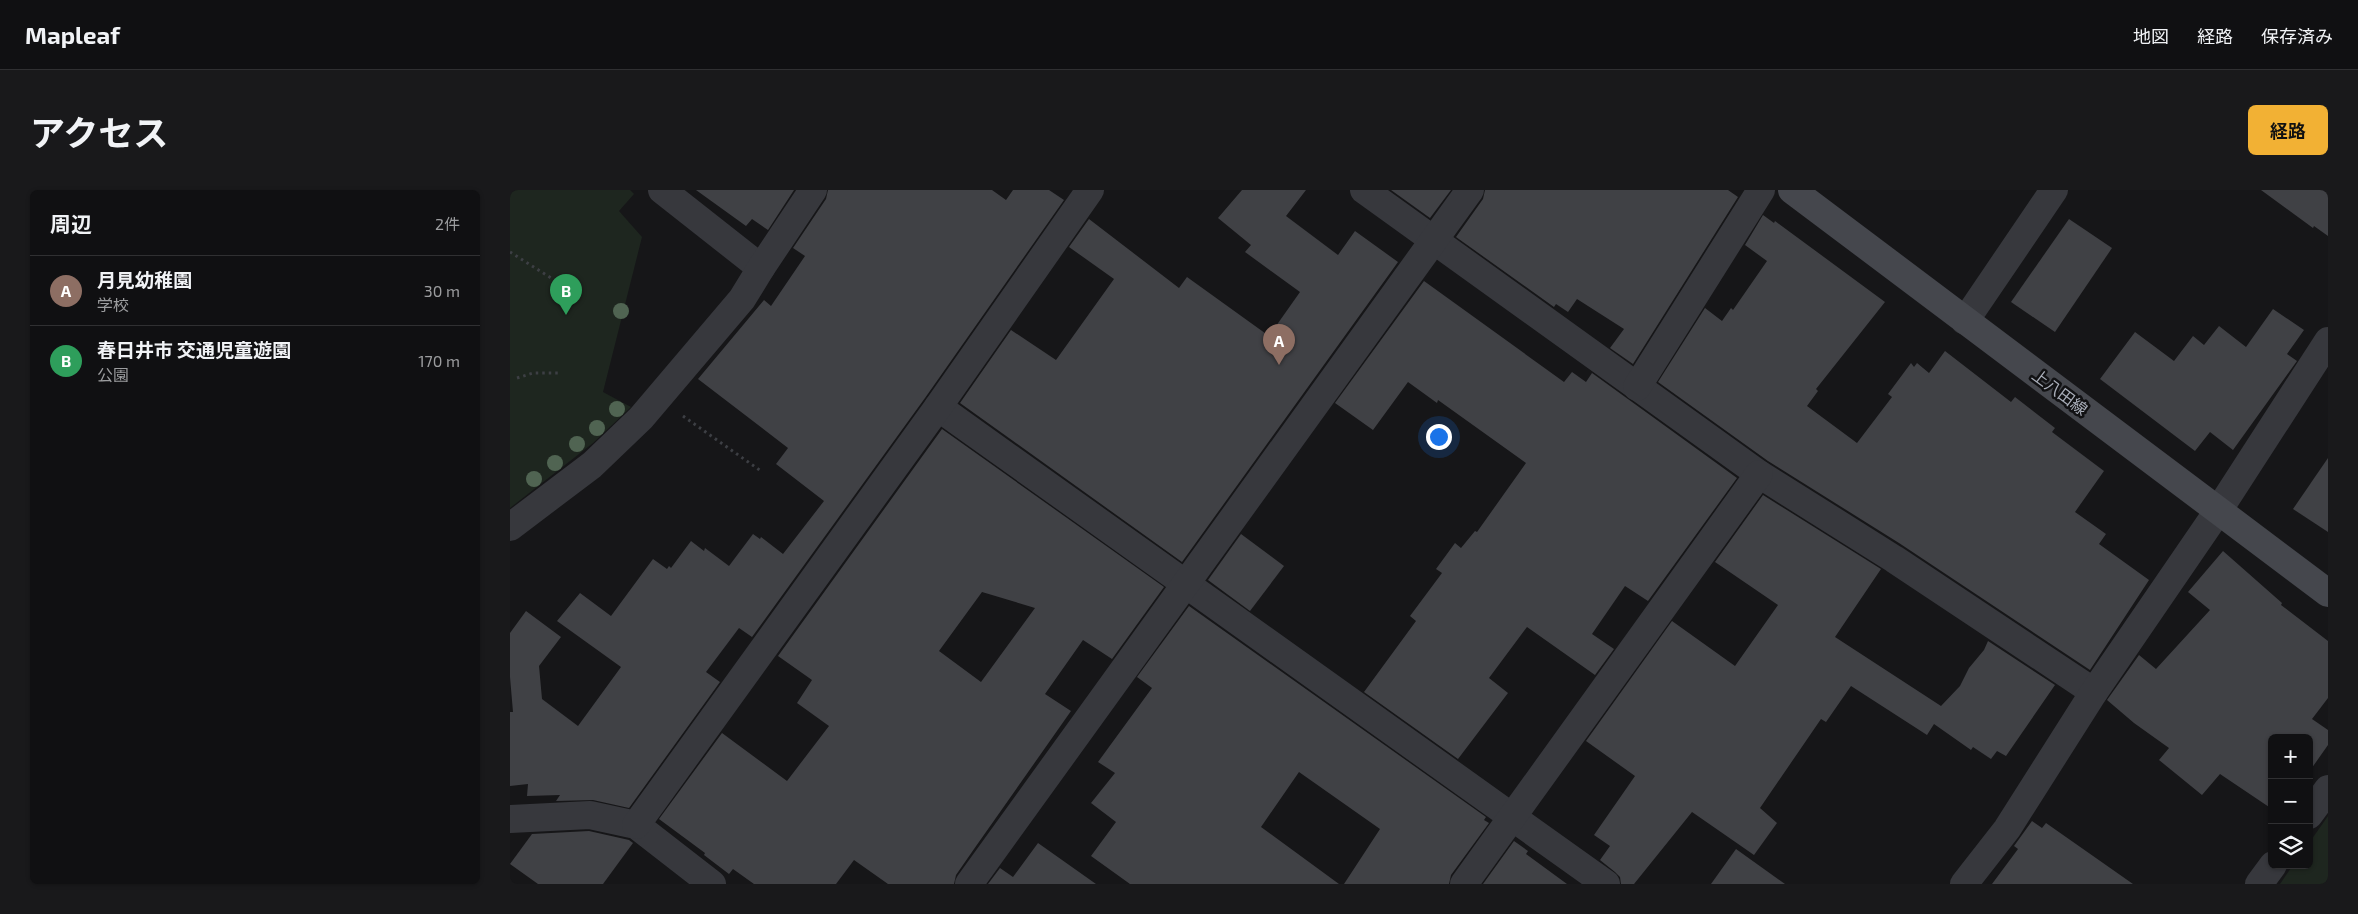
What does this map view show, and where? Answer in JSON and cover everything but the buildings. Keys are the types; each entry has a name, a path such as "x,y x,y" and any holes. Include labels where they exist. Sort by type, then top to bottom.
{"street":[{"path":"662,190 761,268"},
{"path":"510,527 592,465 641,418 742,300 761,268 814,190"},
{"path":"636,825 938,407 1090,190"},
{"path":"1364,190 1759,474 1894,559 2094,692"},
{"path":"970,884 1185,583 1470,190"},
{"path":"1637,387 1761,190"},
{"name":"上八田線","path":"1792,190 2328,593"},
{"path":"1965,321 2054,190"},
{"path":"1964,884 2007,828 2094,692 2218,511 2328,341"},
{"path":"938,407 1606,884"},
{"path":"1464,884 1759,474"},
{"path":"2313,810 2328,789"},
{"path":"514,825 590,815 636,825 712,884"},
{"path":"2260,884 2270,869"}],"path":[{"path":"510,252 578,295"},
{"path":"518,378 533,373 560,373"},
{"path":"658,398 761,472"}],"shaded area":[{"path":"510,190 630,190 634,194 619,211 642,237 603,392 631,407 593,443 510,508"},
{"path":"2328,816 2328,884 2280,884 2290,869 2313,869 2313,837"}],"place":[{"name":"春日井市 交通児童遊園","path":"566,315"},
{"name":"月見幼稚園","path":"1279,365"}]}
